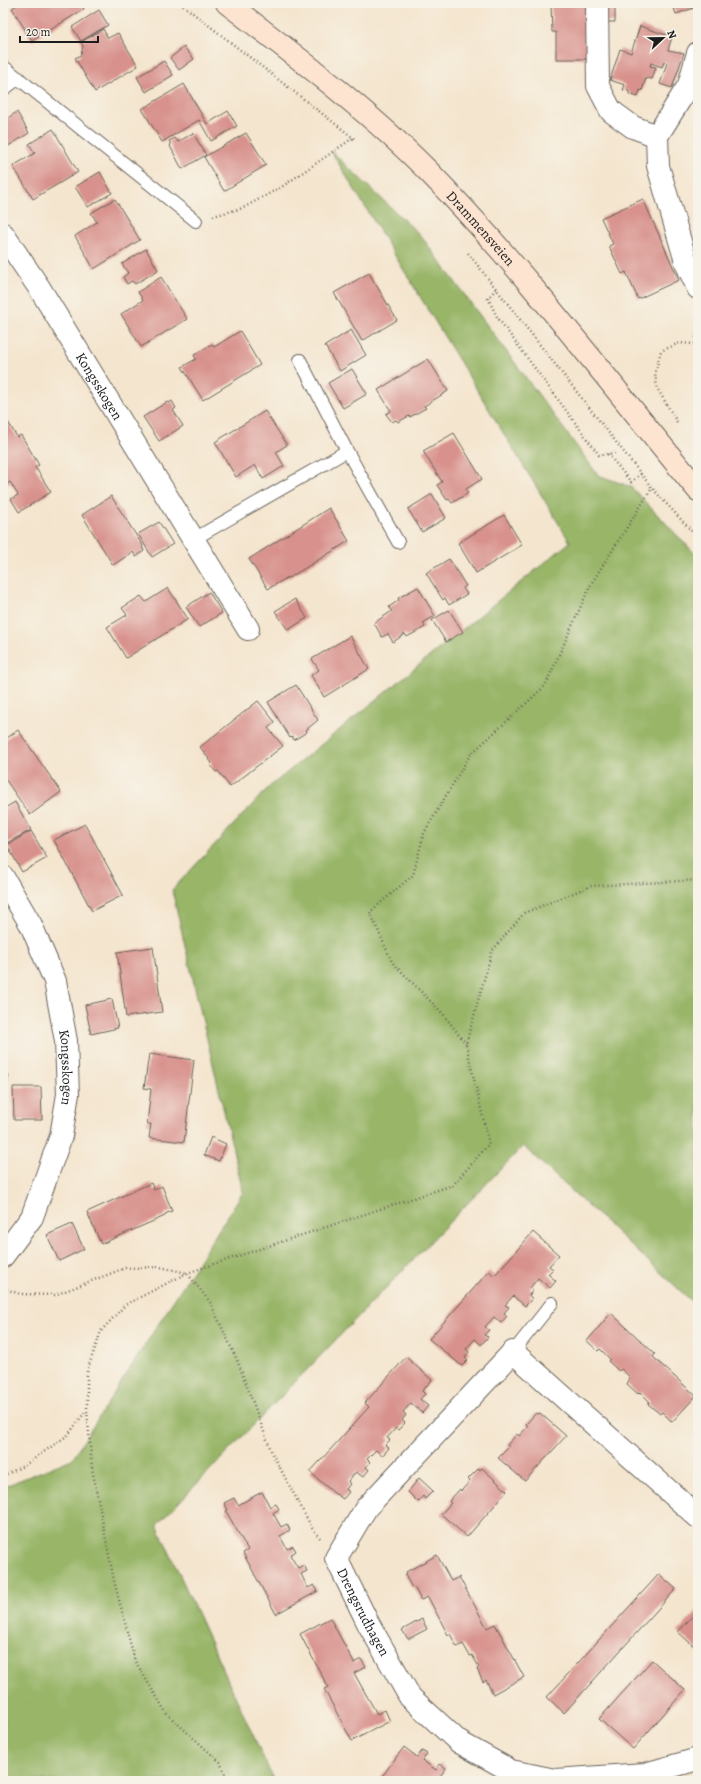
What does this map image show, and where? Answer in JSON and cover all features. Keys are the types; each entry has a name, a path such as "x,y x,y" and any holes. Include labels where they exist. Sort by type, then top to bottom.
{"main road":[{"name":"Drammensveien","path":"227,3 316,72 372,119 430,174 498,247 590,356 698,490"}],"street":[{"path":"597,3 598,86 611,112 633,127 657,136"},
{"path":"698,53 689,85 657,136 658,166 687,265 698,288"},
{"name":"Kongsskogen","path":"3,234 40,289 248,629"},
{"name":"Kongsskogen","path":"3,877 31,925 55,981 66,1041 68,1094 62,1136 32,1217 3,1256"},
{"path":"513,1352 698,1517"},
{"name":"Drengsrudhagen","path":"513,1352 366,1508 336,1558 368,1624 410,1697 459,1742 510,1771 555,1780 645,1774 698,1759"}],"lane":[{"path":"3,66 196,221"},
{"path":"3,90 19,78"},
{"path":"300,360 398,542"},
{"path":"194,539 348,450"},
{"path":"513,1352 552,1303"}],"path":[{"path":"180,3 360,143"},
{"path":"196,221 243,208 283,186 353,138"},
{"path":"467,252 652,488 698,538"},
{"path":"496,289 488,298 497,317 599,455 615,453"},
{"path":"698,321 696,344 698,366"},
{"path":"672,415 657,388 655,373 661,351 679,343 696,344"},
{"path":"608,454 631,482 641,474"},
{"path":"228,1781 220,1762 167,1714 135,1661 114,1581 92,1468 87,1410 87,1371 101,1331 125,1305 187,1273 453,1185 489,1144 466,1044 444,1015 392,962 370,912 413,875 424,833 470,755 545,686 591,584 652,488"},
{"path":"466,1044 492,951 524,913 591,886 698,880"},
{"path":"3,1288 20,1294 55,1295 125,1268 160,1267 187,1273 210,1302 237,1360 275,1460 312,1528 336,1558"},
{"path":"3,1476 25,1465 68,1435 87,1410"}],"green space":[{"path":"331,151 421,236 598,475 631,487 698,557 698,1307 523,1146 157,1525 274,1781 3,1781 3,1487 72,1459 243,1192 172,890 268,788 570,542"}],"building":[{"path":"21,3 81,3 84,9 32,41 12,8"},
{"path":"551,3 588,3 590,59 556,59 556,32 552,32"},
{"path":"600,3 615,3 615,22 600,22"},
{"path":"672,3 696,3 697,7 676,14"},
{"path":"99,10 108,25 81,41 72,27"},
{"path":"640,26 672,37 668,50 684,53 672,88 660,84 667,63 664,62 662,67 651,63 650,66 656,67 652,79 646,78 642,91 640,90 638,97 629,94 629,91 623,90 625,85 610,80 620,49 631,53"},
{"path":"103,29 108,38 118,33 138,66 95,92 75,58 81,55 83,46 81,42"},
{"path":"184,47 194,59 179,70 170,58"},
{"path":"164,61 173,75 146,92 137,77"},
{"path":"184,84 207,124 228,111 237,126 211,141 199,120 162,142 142,109"},
{"path":"17,112 29,133 5,148 3,144 3,121"},
{"path":"53,129 78,172 33,199 13,166 35,153 29,144"},
{"path":"193,133 206,155 182,169 169,141 175,138 178,142"},
{"path":"246,133 266,165 224,191 204,157"},
{"path":"100,172 112,193 88,207 75,187"},
{"path":"115,199 140,240 94,269 75,236 97,222 91,213"},
{"path":"643,199 679,280 638,299 626,272 622,274 609,246 613,244 601,218"},
{"path":"146,249 158,270 135,284 132,281 127,284 123,277 128,273 122,264"},
{"path":"369,273 397,320 362,341 334,293"},
{"path":"161,277 187,319 141,347 121,314 143,300 138,292"},
{"path":"351,330 366,355 340,371 325,346"},
{"path":"240,331 260,365 203,400 182,367 196,359 194,355 212,344 214,347"},
{"path":"428,359 448,391 424,406 426,408 410,417 409,416 398,422 396,420 392,422 386,414 391,411 378,390"},
{"path":"352,369 367,394 343,408 328,383"},
{"path":"172,401 176,408 173,410 183,426 159,441 143,417 167,402 169,403"},
{"path":"265,411 287,445 276,452 284,466 263,479 255,465 236,477 215,442"},
{"path":"8,422 17,437 21,435 39,465 35,467 51,492 19,512 11,499 18,495 10,482 3,487 3,426"},
{"path":"454,433 482,479 466,489 468,493 452,503 449,499 447,500 437,485 442,482 423,451"},
{"path":"432,494 446,518 422,532 408,509"},
{"path":"111,496 143,546 144,551 136,557 133,552 113,565 82,515"},
{"path":"329,508 349,541 289,578 288,577 268,589 249,559"},
{"path":"504,515 522,545 476,573 458,543"},
{"path":"159,522 173,544 152,557 138,534"},
{"path":"449,559 466,586 463,588 467,594 449,605 445,598 443,600 426,573"},
{"path":"418,587 435,616 423,623 425,627 407,637 405,634 393,642 388,634 382,637 374,623 392,611 389,607 399,600 398,598"},
{"path":"168,588 188,619 126,658 107,627 127,615 122,608 141,596 146,602"},
{"path":"209,592 222,613 199,627 186,607"},
{"path":"295,599 307,618 288,630 275,611"},
{"path":"449,610 463,632 446,642 432,620"},
{"path":"350,636 369,669 324,697 311,675 319,670 312,659"},
{"path":"296,685 318,720 306,730 307,732 294,740 292,736 290,738 268,702"},
{"path":"258,701 275,722 268,728 283,746 230,787 218,771 216,772 210,765 212,763 200,747"},
{"path":"18,730 61,792 30,815 3,776 3,741"},
{"path":"15,802 31,830 7,843 3,837 3,809"},
{"path":"85,824 123,895 92,911 54,840"},
{"path":"31,831 47,858 22,872 7,845"},
{"path":"153,947 162,1012 126,1017 117,952"},
{"path":"112,999 118,1028 91,1034 85,1005"},
{"path":"149,1054 194,1060 184,1142 149,1138 151,1124 147,1124 151,1089 144,1088"},
{"path":"3,1065 9,1078 3,1081"},
{"path":"13,1087 41,1087 42,1120 14,1120"},
{"path":"211,1137 226,1144 219,1161 204,1155"},
{"path":"151,1183 154,1190 162,1186 172,1211 165,1214 165,1216 101,1244 87,1212"},
{"path":"72,1224 84,1249 59,1261 47,1235"},
{"path":"533,1232 559,1255 549,1266 553,1269 548,1274 556,1281 550,1288 538,1278 530,1288 533,1291 529,1295 532,1299 525,1306 513,1296 505,1305 509,1307 504,1313 507,1316 501,1323 494,1317 485,1327 489,1330 484,1335 488,1337 481,1345 475,1339 466,1349 469,1352 465,1357 468,1360 462,1366 429,1339 489,1271 494,1276"},
{"path":"611,1313 655,1354 653,1357 696,1396 672,1422 662,1412 660,1414 648,1404 650,1402 640,1392 638,1394 627,1384 630,1377 621,1369 619,1371 608,1361 610,1359 600,1349 598,1351 587,1341"},
{"path":"406,1357 432,1380 422,1391 425,1394 420,1399 428,1406 422,1413 411,1403 403,1412 406,1415 402,1420 405,1423 398,1430 396,1428 387,1438 390,1440 385,1445 389,1448 382,1456 376,1450 367,1459 370,1462 366,1467 369,1470 363,1477 356,1472 348,1481 350,1484 346,1489 349,1492 343,1499 310,1472 369,1407 365,1403"},
{"path":"536,1413 540,1413 566,1436 525,1481 498,1458 509,1447 507,1445 517,1434 519,1436 528,1426 526,1424"},
{"path":"479,1468 480,1470 482,1468 507,1491 467,1537 441,1514 451,1503 449,1501 460,1489 461,1491 470,1481 468,1479"},
{"path":"419,1478 433,1491 425,1499 423,1496 418,1502 408,1492"},
{"path":"262,1492 270,1507 276,1504 279,1509 273,1513 281,1527 287,1524 290,1530 280,1536 287,1549 293,1546 296,1551 290,1555 298,1568 304,1565 307,1571 301,1574 308,1588 314,1585 318,1591 276,1614 243,1553 248,1550 226,1511 228,1510 224,1503 234,1498 238,1505"},
{"path":"437,1555 451,1581 459,1577 487,1628 495,1624 524,1677 493,1694 486,1680 483,1682 477,1669 479,1667 472,1655 470,1656 463,1644 457,1647 450,1634 448,1635 428,1597 421,1600 405,1575 407,1574 406,1572"},
{"path":"659,1574 676,1589 564,1713 547,1697"},
{"path":"698,1610 698,1650 678,1632"},
{"path":"330,1618 354,1663 361,1659 366,1667 354,1673 377,1714 385,1710 390,1721 352,1741 324,1689 328,1687 300,1634"},
{"path":"422,1619 427,1629 408,1639 402,1630"},
{"path":"652,1660 685,1690 633,1749 599,1719"},
{"path":"404,1747 417,1757 422,1751 427,1754 422,1760 436,1770 440,1764 446,1768 439,1778 443,1781 383,1781 380,1779"}]}
